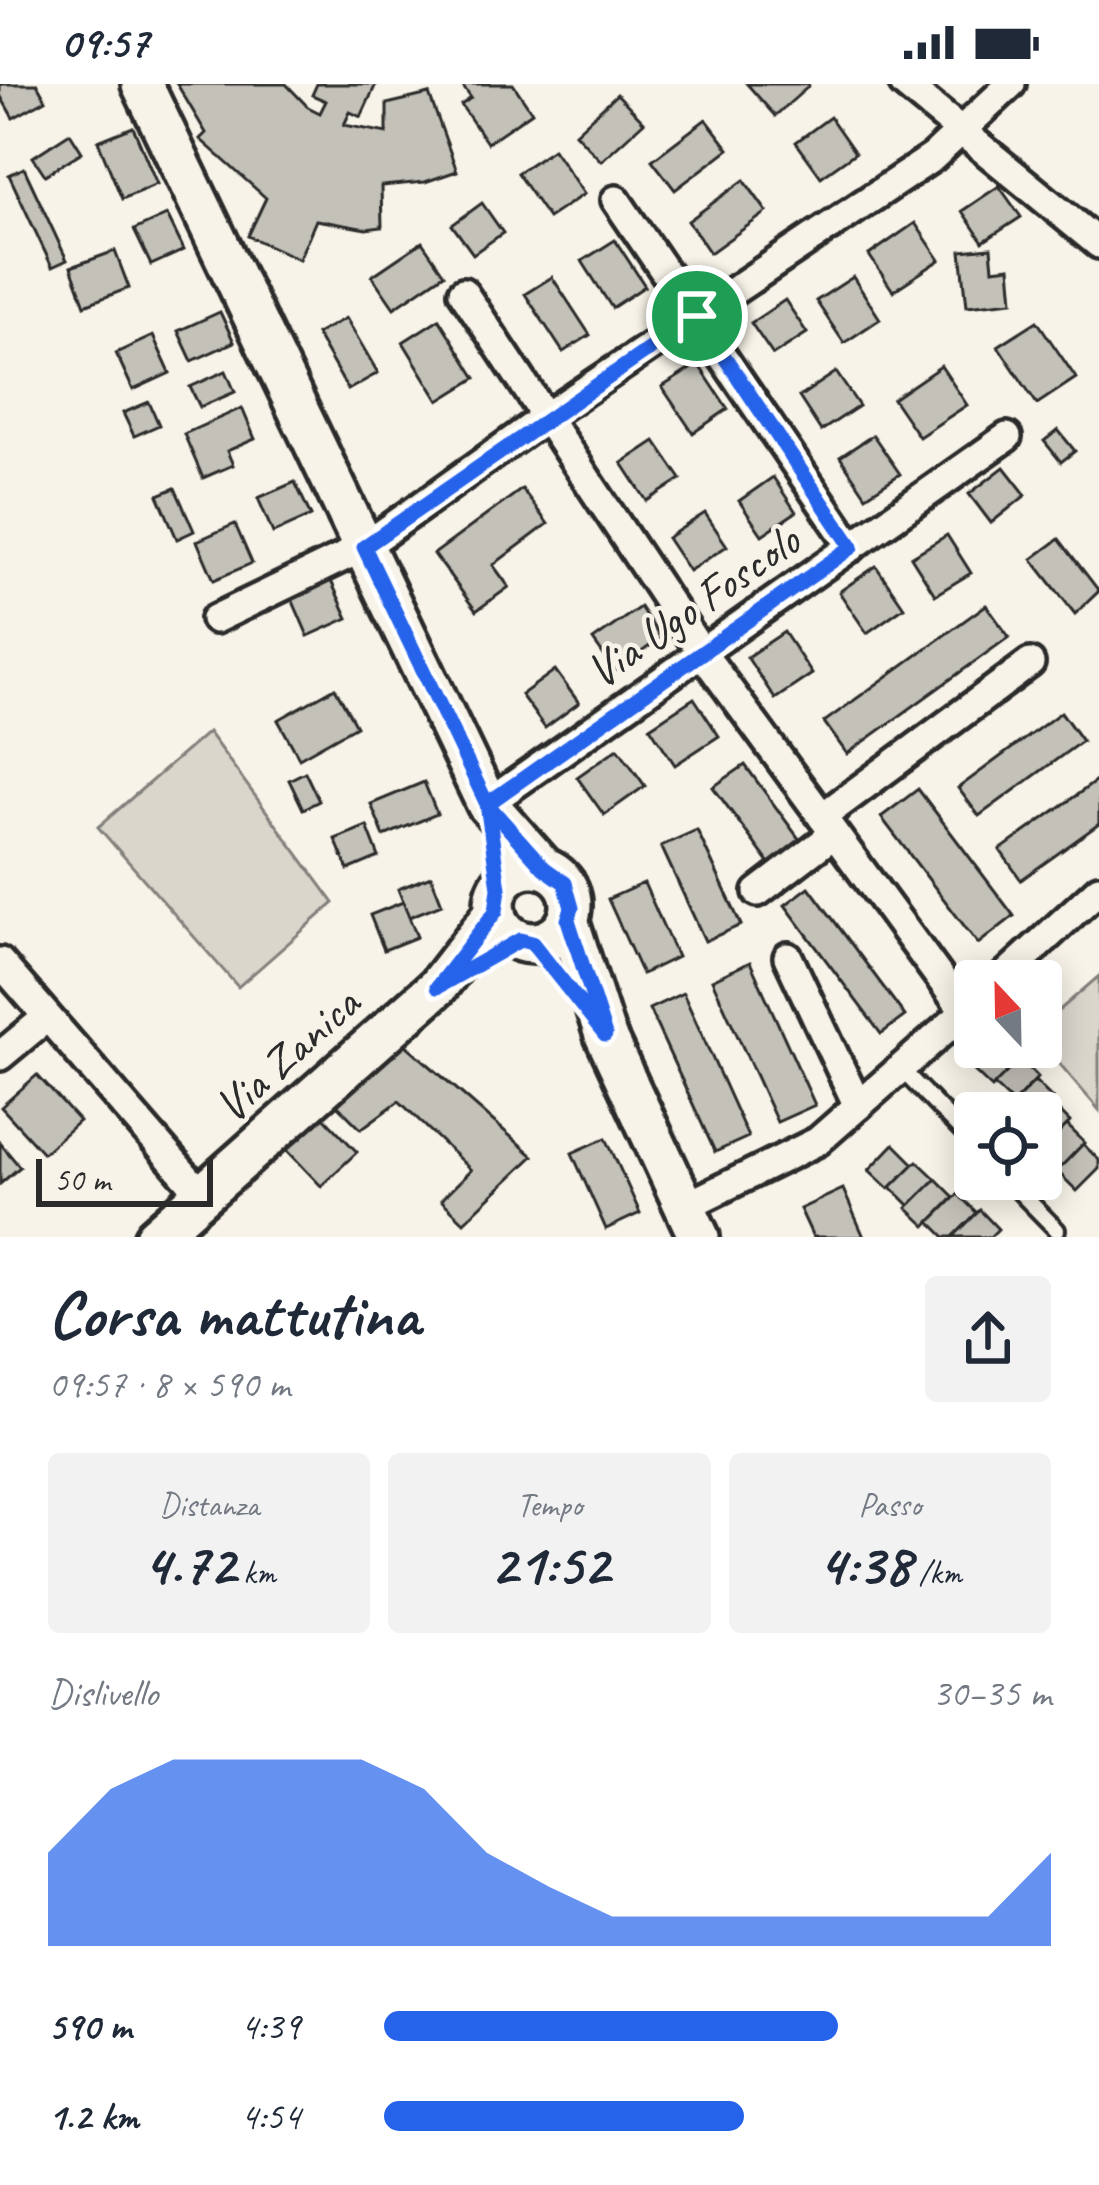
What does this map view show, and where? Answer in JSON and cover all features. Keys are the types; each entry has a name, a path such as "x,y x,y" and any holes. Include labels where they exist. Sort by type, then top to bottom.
{"street":[{"path":"142,84 487,804 512,920 605,1035"},
{"path":"904,84 1099,244"},
{"path":"215,620 364,547 547,416 933,157 1010,84"},
{"path":"616,200 852,547"},
{"path":"463,292 702,652 954,987"},
{"name":"Via Ugo Foscolo","path":"487,804 1007,437"},
{"path":"758,892 828,825 1030,663"},
{"path":"487,804 544,868 565,883 572,908 554,937 512,920"},
{"path":"512,920 513,872 544,868"},
{"path":"1022,960 1099,889"},
{"name":"Via Zanica","path":"155,1237 512,920"},
{"path":"568,920 605,1035 692,1222 818,1141 954,1022"},
{"path":"788,957 858,1106"},
{"name":"Via Zanica","path":"0,962 202,1196"},
{"path":"0,1055 47,1017"}],"lane":[{"path":"901,1069 954,1123"},
{"path":"1028,1200 1057,1230"}],"shaded area":[{"path":"208,732 334,903 238,987 98,827"},
{"path":"1099,976 1099,1110 1062,1067 1062,1008"}],"building":[{"path":"0,84 37,84 46,100 13,118 0,95"},
{"path":"177,84 286,84 320,113 326,101 312,95 317,84 376,84 361,117 350,112 344,125 387,133 387,104 429,94 457,171 425,182 381,186 382,227 366,229 316,220 299,259 248,236 266,198 200,139 206,133"},
{"path":"461,84 513,84 532,112 487,143 461,105 471,98"},
{"path":"747,84 808,84 809,86 775,116"},
{"path":"617,94 644,122 601,161 575,133"},
{"path":"830,117 855,153 821,177 796,142"},
{"path":"706,119 729,149 675,190 652,160"},
{"path":"133,127 157,184 122,199 98,141"},
{"path":"70,133 82,152 45,175 33,157"},
{"path":"553,149 584,194 548,218 517,173"},
{"path":"24,168 67,260 52,267 9,175"},
{"path":"744,180 767,212 710,253 688,221"},
{"path":"999,186 1021,217 983,242 962,211"},
{"path":"482,203 503,233 473,254 452,225"},
{"path":"167,215 184,250 151,265 134,230"},
{"path":"915,223 940,260 893,291 869,255"},
{"path":"615,240 645,286 612,308 582,261"},
{"path":"422,242 444,274 394,308 372,276"},
{"path":"991,248 993,269 1010,267 1013,301 967,306 961,251"},
{"path":"115,251 129,288 85,305 71,267"},
{"path":"552,277 590,335 563,352 525,294"},
{"path":"853,277 880,319 844,343 816,301"},
{"path":"785,300 807,333 773,355 751,323"},
{"path":"220,312 234,342 192,361 178,331"},
{"path":"346,318 378,373 348,390 316,334"},
{"path":"439,319 476,378 439,401 403,342"},
{"path":"1037,321 1076,378 1037,404 998,346"},
{"path":"153,336 170,373 133,390 116,353"},
{"path":"698,364 728,409 693,433 662,387"},
{"path":"941,366 967,405 919,437 893,399"},
{"path":"226,371 235,392 200,407 190,387"},
{"path":"836,372 859,406 821,431 799,397"},
{"path":"149,402 159,425 134,436 123,413"},
{"path":"242,408 255,439 227,451 233,465 203,478 184,434"},
{"path":"1058,430 1075,451 1061,462 1044,441"},
{"path":"873,435 900,474 866,496 840,457"},
{"path":"655,441 681,479 647,501 622,463"},
{"path":"1004,467 1026,495 991,523 969,494"},
{"path":"773,477 796,512 762,535 739,501"},
{"path":"295,482 311,516 273,533 258,498"},
{"path":"175,488 194,531 177,539 158,495"},
{"path":"522,489 548,524 493,565 509,587 476,611 434,554"},
{"path":"705,513 727,546 689,571 667,538"},
{"path":"235,524 252,563 214,580 197,541"},
{"path":"947,535 971,573 935,595 911,557"},
{"path":"1059,539 1099,591 1075,614 1032,559"},
{"path":"876,566 904,607 867,633 839,592"},
{"path":"331,581 348,618 308,636 292,599"},
{"path":"986,605 1009,637 847,754 824,722"},
{"path":"640,607 661,638 615,671 593,640"},
{"path":"784,632 812,674 775,699 747,657"},
{"path":"555,670 579,703 545,728 521,695"},
{"path":"335,688 356,726 299,758 278,720"},
{"path":"694,698 719,736 675,765 650,727"},
{"path":"1061,712 1082,741 979,816 958,788"},
{"path":"618,748 645,786 604,815 577,777"},
{"path":"745,765 805,847 774,870 713,787"},
{"path":"305,772 319,801 303,809 289,780"},
{"path":"1099,779 1099,824 1021,880 1000,850"},
{"path":"424,782 437,814 384,836 371,804"},
{"path":"918,789 1014,916 978,944 881,817"},
{"path":"367,826 379,857 348,870 335,839"},
{"path":"697,830 741,925 705,941 661,846"},
{"path":"431,876 442,904 409,917 398,889"},
{"path":"644,883 677,957 642,974 608,899"},
{"path":"809,887 905,1016 881,1034 785,905"},
{"path":"403,902 417,937 384,950 370,915"},
{"path":"750,962 815,1105 777,1122 712,980"},
{"path":"683,993 748,1137 715,1152 649,1009"},
{"path":"405,1044 533,1156 464,1222 441,1200 471,1170 399,1101 361,1129 336,1104"},
{"path":"975,1068 1011,1068 992,1088"},
{"path":"1011,1068 1029,1068 1038,1077 1024,1092 1001,1092 994,1085"},
{"path":"37,1075 79,1121 43,1153 1,1107"},
{"path":"1035,1081 1046,1092 1024,1092"},
{"path":"321,1114 357,1152 321,1186 285,1148"},
{"path":"1067,1125 1085,1143 1062,1166 1062,1130"},
{"path":"606,1138 640,1213 606,1229 572,1153"},
{"path":"0,1143 20,1167 0,1184"},
{"path":"894,1144 914,1164 889,1189 869,1170"},
{"path":"1083,1144 1099,1160 1099,1169 1077,1191 1062,1176 1062,1166"},
{"path":"917,1161 936,1179 910,1206 891,1187"},
{"path":"936,1179 954,1197 926,1226 907,1208"},
{"path":"843,1189 864,1237 813,1237 800,1209"},
{"path":"954,1198 964,1200 977,1213 953,1237 945,1237 930,1222"},
{"path":"980,1210 998,1229 990,1237 953,1237"}],"route":[{"path":"697,316 378,532 364,547 487,804 499,888 496,911 437,987 520,940 532,943 605,1035 568,920 572,908 565,883 544,868 487,804 852,547 697,316"}]}
